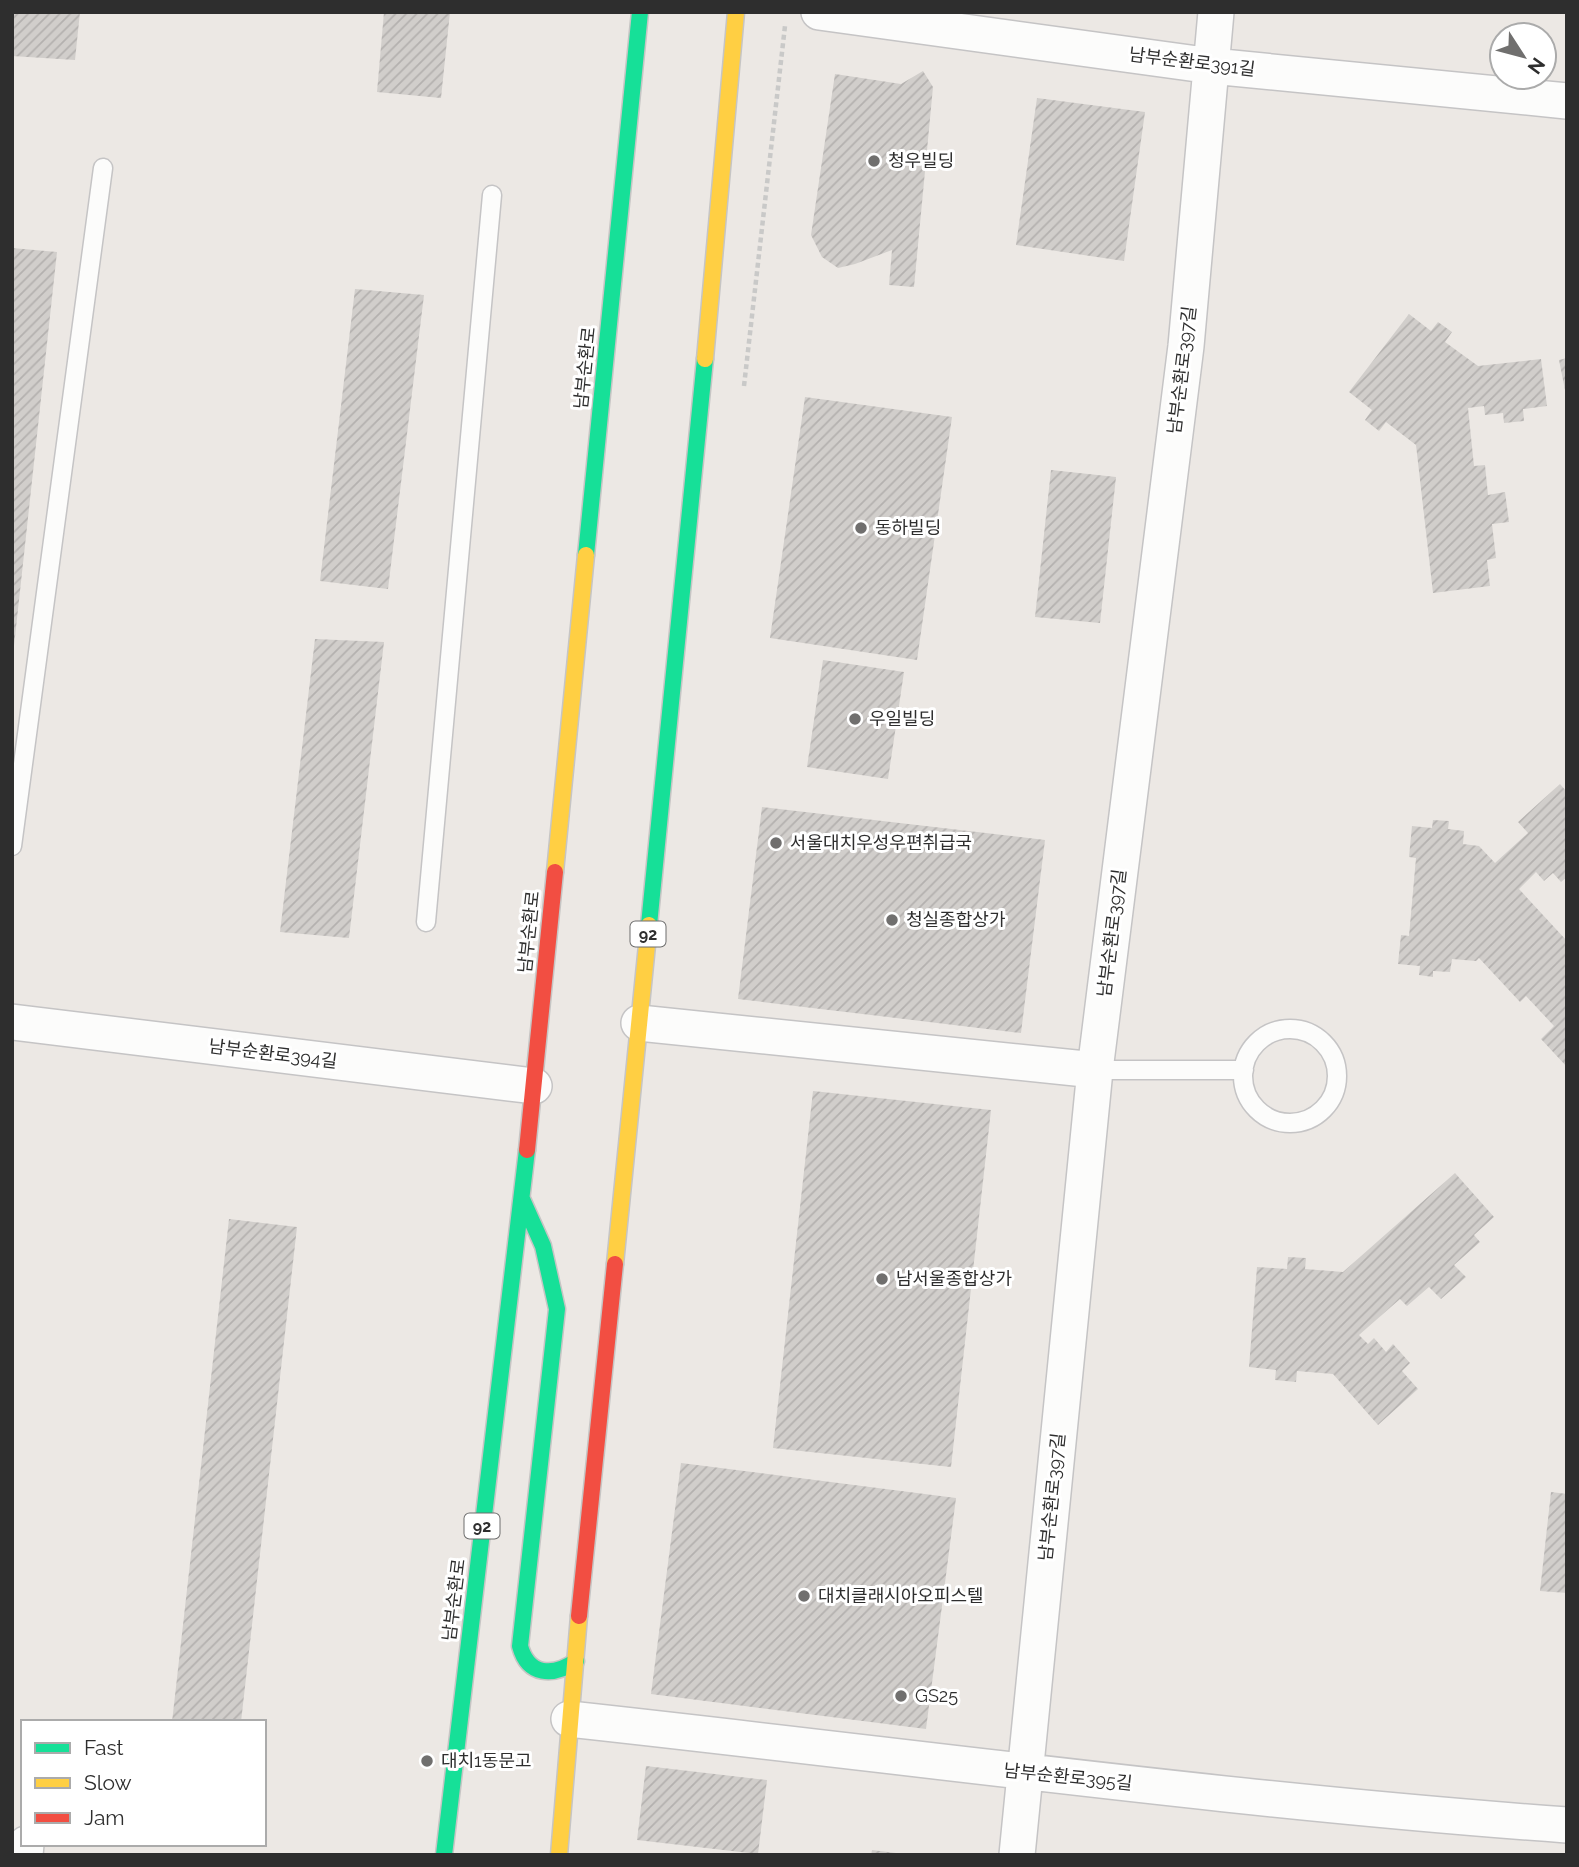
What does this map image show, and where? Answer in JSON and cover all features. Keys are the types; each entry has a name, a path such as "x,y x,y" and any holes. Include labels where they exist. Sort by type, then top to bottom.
{"main road":[{"name":"남부순환로","path":"444,1855 534,1086 640,12"},
{"name":"92","path":"559,1855 569,1719 708,334 736,12"},
{"path":"521,1197 542,1246 555,1290 556,1309 520,1647 522,1659 530,1668 552,1674 564,1671 576,1661"}],"street":[{"name":"남부순환로391길","path":"819,12 1212,66 1567,101"},
{"name":"남부순환로397길","path":"1017,1855 1094,1070 1186,346 1216,12"},
{"name":"남부순환로394길","path":"12,1022 534,1086"},
{"path":"639,1023 1094,1070"},
{"name":"남부순환로395길","path":"569,1719 1426,1815 1567,1825"}],"lane":[{"path":"12,846 103,168"},
{"path":"426,922 492,194"},
{"path":"1295,1030 1318,1038 1329,1049 1336,1064 1338,1080 1334,1095 1326,1107 1300,1122 1285,1124 1258,1111 1244,1085 1244,1070 1249,1055 1258,1042 1272,1033 1295,1030"},
{"path":"1094,1070 1244,1070"}],"building":[{"path":"12,12 80,12 75,60 12,56"},
{"path":"384,12 450,12 441,98 377,92"},
{"name":"청우빌딩","path":"923,71 933,87 914,287 889,285 892,250 838,268 822,257 811,235 835,74 901,84"},
{"path":"1037,98 1145,112 1124,261 1016,245"},
{"path":"12,248 57,252 14,646 12,646"},
{"path":"355,289 424,295 388,589 320,581"},
{"path":"1409,314 1431,331 1438,322 1452,332 1445,342 1478,366 1541,359 1547,406 1523,409 1524,421 1504,423 1503,413 1485,415 1484,406 1468,408 1474,466 1485,465 1488,495 1505,492 1509,522 1492,524 1496,558 1487,560 1490,586 1433,593 1416,445 1386,422 1379,431 1365,420 1372,410 1349,392"},
{"path":"1567,358 1567,395 1566,395 1559,360"},
{"name":"동하빌딩","path":"805,397 952,417 917,660 770,638"},
{"path":"1051,470 1116,477 1100,623 1035,617"},
{"path":"315,639 384,642 349,938 280,932"},
{"name":"우일빌딩","path":"823,660 904,672 888,779 807,767"},
{"path":"1560,784 1567,792 1567,877 1561,882 1553,873 1544,881 1536,872 1519,889 1567,941 1567,1067 1541,1039 1554,1026 1526,996 1520,1002 1479,958 1476,961 1452,959 1450,972 1433,971 1433,977 1419,975 1420,966 1398,964 1401,935 1409,936 1416,858 1409,857 1412,826 1432,828 1433,820 1449,821 1448,829 1464,831 1463,844 1479,846 1495,863 1528,833 1518,822"},
{"name":"청실종합상가","path":"762,807 1045,840 1021,1033 738,999"},
{"name":"남서울종합상가","path":"813,1091 991,1110 951,1467 773,1448"},
{"path":"1455,1173 1494,1217 1474,1235 1480,1242 1454,1265 1466,1277 1441,1299 1429,1287 1407,1306 1400,1299 1359,1335 1368,1344 1374,1338 1386,1352 1393,1344 1410,1363 1402,1371 1418,1389 1378,1425 1333,1374 1297,1371 1296,1382 1275,1380 1276,1370 1249,1367 1257,1267 1287,1269 1288,1257 1306,1258 1305,1269 1343,1272"},
{"path":"229,1219 297,1227 241,1720 172,1720"},
{"name":"대치클래시아오피스텔","path":"681,1463 956,1498 926,1729 651,1694"},
{"path":"1551,1492 1567,1494 1567,1593 1540,1591"},
{"path":"646,1766 767,1780 758,1854 637,1840"},
{"path":"872,1850 896,1853 896,1855 871,1855"}],"traffic: fast":[{"path":"586,555 640,12"},
{"path":"649,925 705,359"},
{"path":"444,1855 527,1150"},
{"path":"522,1199 543,1246 557,1309 520,1646 529,1663 542,1671 559,1670 576,1661"}],"traffic: slow":[{"path":"705,359 736,12"},
{"path":"555,872 586,555"},
{"path":"615,1264 649,925"},
{"path":"559,1855 579,1616"}],"traffic: jam":[{"path":"527,1150 555,872"},
{"path":"579,1616 615,1264"}],"place":[{"name":"청우빌딩","path":"874,161"},
{"name":"동하빌딩","path":"861,528"},
{"name":"우일빌딩","path":"855,719"},
{"name":"서울대치우성우편취급국","path":"776,843"},
{"name":"청실종합상가","path":"892,920"},
{"name":"남서울종합상가","path":"882,1279"},
{"name":"대치클래시아오피스텔","path":"804,1596"},
{"name":"GS25","path":"901,1696"},
{"name":"대치1동문고","path":"427,1761"}]}
